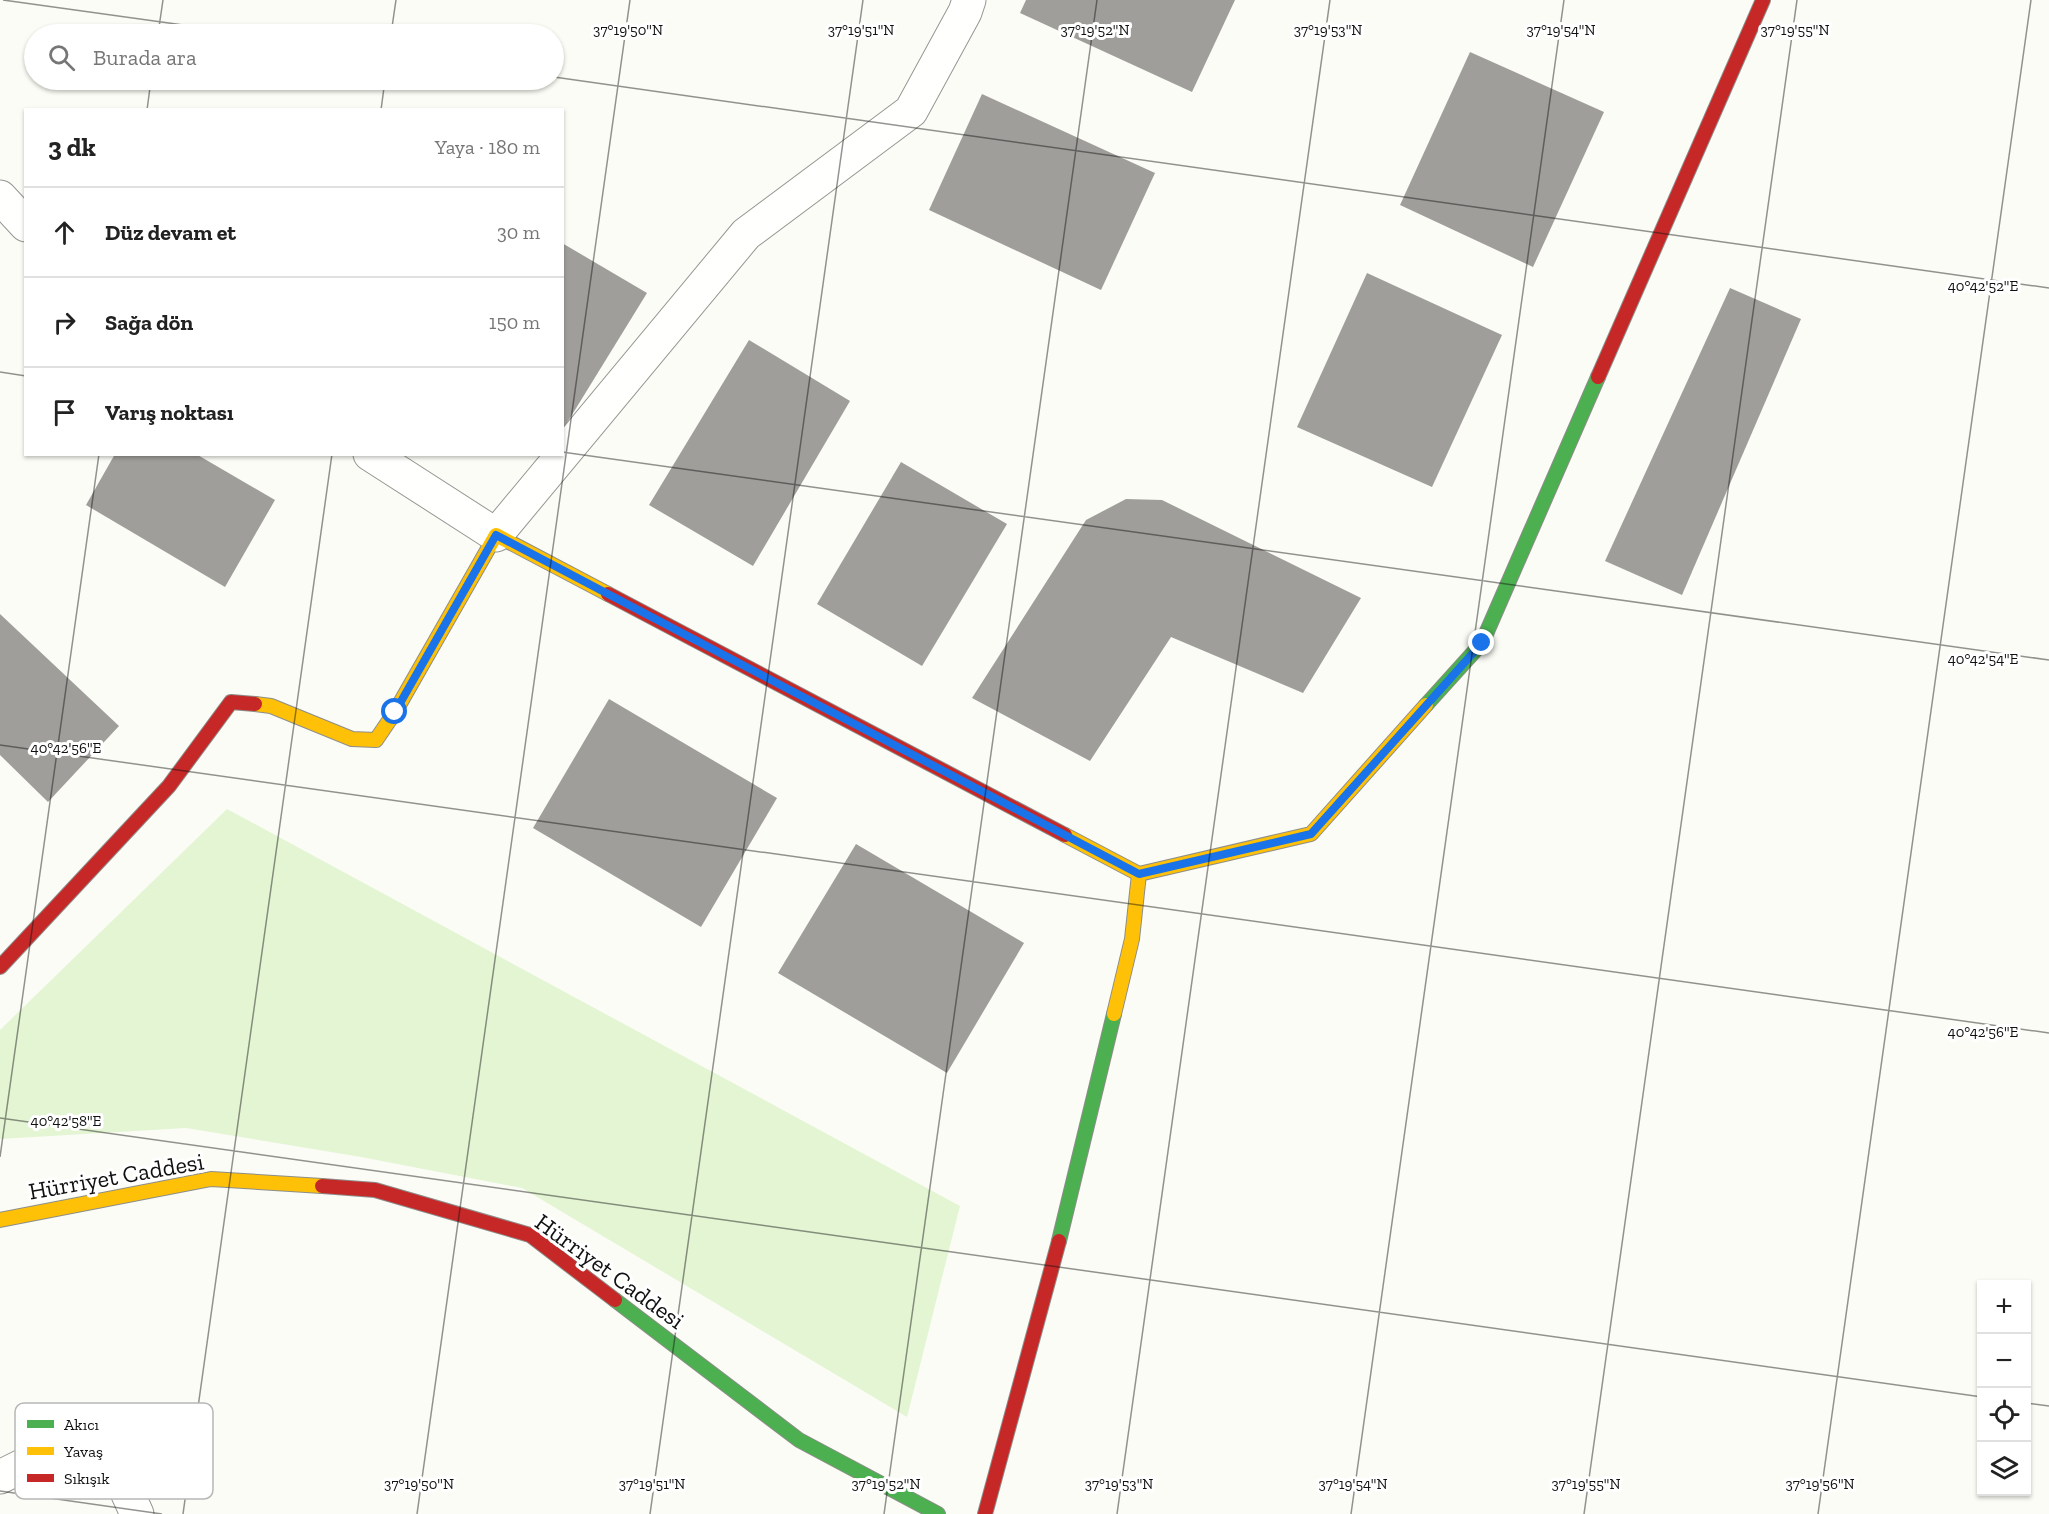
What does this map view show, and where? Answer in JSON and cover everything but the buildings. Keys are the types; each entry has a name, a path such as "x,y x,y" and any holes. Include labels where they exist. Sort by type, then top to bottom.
{"street":[{"path":"564,453 746,234 911,111 965,12 969,0"},
{"path":"373,456 496,535 1139,874 1311,834 1482,643 1763,0"},
{"path":"0,197 24,223"},
{"path":"0,967 169,786 231,702 271,706 352,739 376,740 395,712 496,535 562,456"},
{"path":"985,1514 1074,1180 1132,939 1139,874"},
{"name":"Hürriyet Caddesi","path":"0,1220 211,1179 375,1190 530,1235 799,1440 938,1514"},
{"path":"0,1477 15,1470"},
{"path":"130,1499 137,1514"}],"green space":[{"path":"227,809 960,1206 907,1417 522,1188 361,1157 186,1128 0,1139 0,1030"}],"traffic: fast":[{"path":"1426,705 1482,643 1598,377"},
{"path":"1059,1241 1114,1014"},
{"path":"615,1300 799,1440 938,1514"}],"traffic: slow":[{"path":"255,704 271,706 352,739 376,740 395,712 496,535 608,594"},
{"path":"1114,1014 1132,939 1139,874 1311,834 1426,705"},
{"path":"1065,835 1139,874"},
{"path":"0,1220 211,1179 322,1186"}],"traffic: jam":[{"path":"1598,377 1763,0"},
{"path":"608,594 1065,835"},
{"path":"0,967 169,786 231,702 255,704"},
{"path":"322,1186 375,1190 530,1235 615,1300"},
{"path":"985,1514 1059,1241"}],"route":[{"path":"395,712 496,535 1139,874 1311,834 1482,643"}]}
